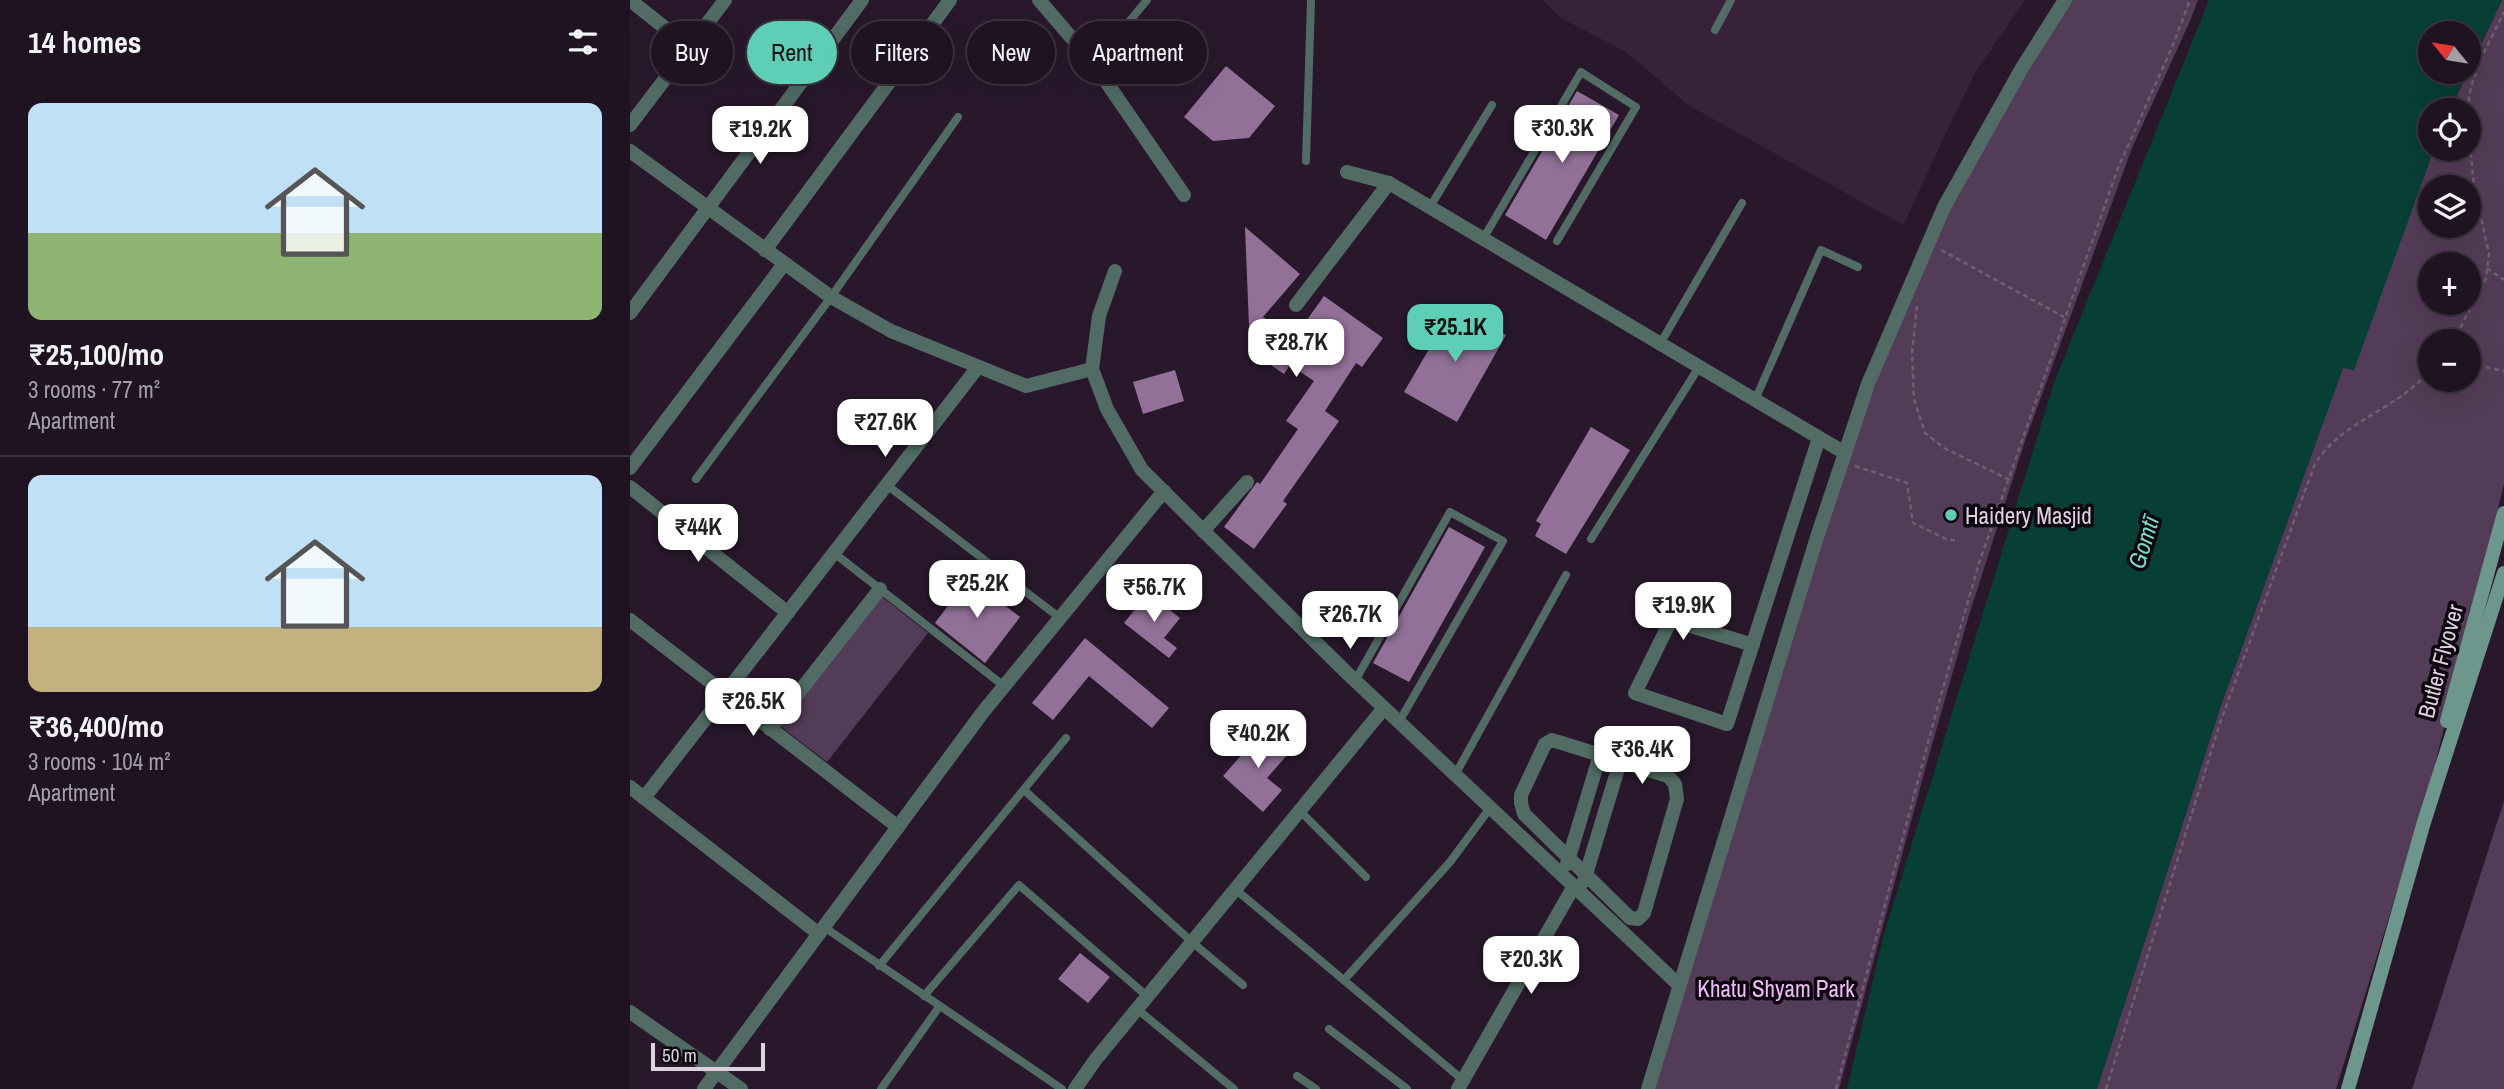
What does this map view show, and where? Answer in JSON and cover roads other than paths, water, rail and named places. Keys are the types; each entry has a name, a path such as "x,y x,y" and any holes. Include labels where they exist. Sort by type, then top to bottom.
{"main road":[{"name":"Butler Flyover","path":"2424,822 2455,691 2503,518"},
{"path":"2348,1089 2424,822 2504,573"}],"street":[{"path":"630,0 656,21"},
{"path":"709,21 725,0"},
{"path":"630,313 862,0"},
{"path":"765,250 950,0"},
{"path":"1040,0 1069,34"},
{"path":"1648,1089 1868,384 1944,207 2062,1"},
{"path":"630,125 661,84"},
{"path":"1108,84 1184,195"},
{"path":"630,150 831,297 891,331 1026,386 1093,369"},
{"path":"1347,172 1389,183 1819,438 1844,458"},
{"path":"1296,306 1389,183"},
{"path":"630,468 784,264"},
{"path":"1115,271 1099,316 1093,369 1107,409 1142,470 1355,681 1679,985"},
{"path":"644,798 978,367"},
{"path":"1753,645 1671,620 1635,692 1727,724 1753,645 1819,438"},
{"path":"1203,531 1247,482"},
{"path":"630,487 788,612"},
{"path":"704,1089 1004,686 1164,491"},
{"path":"770,729 880,589"},
{"path":"630,620 898,827"},
{"path":"1075,1089 1384,708"},
{"path":"1552,740 1600,755 1668,776 1675,784 1677,799 1644,913 1637,919 1630,918 1524,814 1521,803 1521,795 1545,744 1552,740"},
{"path":"1572,885 1569,857 1600,755"},
{"path":"1460,1084 1572,885 1585,874 1620,762"},
{"path":"630,787 822,931"},
{"path":"630,1012 741,1089"}],"lane":[{"path":"1130,21 1147,0"},
{"path":"1306,161 1311,0"},
{"path":"1715,30 1731,0"},
{"path":"1483,239 1581,72 1636,107 1557,241"},
{"path":"1430,207 1492,105"},
{"path":"696,479 831,297 958,117"},
{"path":"1660,344 1742,203"},
{"path":"1755,400 1821,250 1858,267"},
{"path":"1591,539 1699,367"},
{"path":"887,485 1060,618"},
{"path":"1355,681 1450,512 1503,541 1399,722"},
{"path":"834,553 1004,686"},
{"path":"1455,775 1566,575"},
{"path":"879,966 1066,738"},
{"path":"1024,790 1243,985"},
{"path":"1344,980 1450,862 1490,808"},
{"path":"1300,811 1366,877"},
{"path":"924,996 1019,885 1147,997"},
{"path":"1235,889 1344,980 1460,1084"},
{"path":"822,931 879,966 1062,1089"},
{"path":"881,1089 939,1007"},
{"path":"1138,1009 1234,1089"},
{"path":"1329,1029 1406,1089"},
{"path":"1297,1076 1316,1089"}],"water":[{"name":"Gomtī","path":"2209,0 2502,0 2482,41 2482,21 2418,21 2418,84 2462,84 2455,98 2418,98 2418,161 2430,161 2425,175 2418,175 2418,193 2354,370 2343,368 2220,708 2097,1089 1847,1089 1884,934 2054,383"}],"place":[{"name":"Haidery Masjid","path":"1951,515"}],"park label":[{"name":"Khatu Shyam Park","path":"1776,988"}]}
